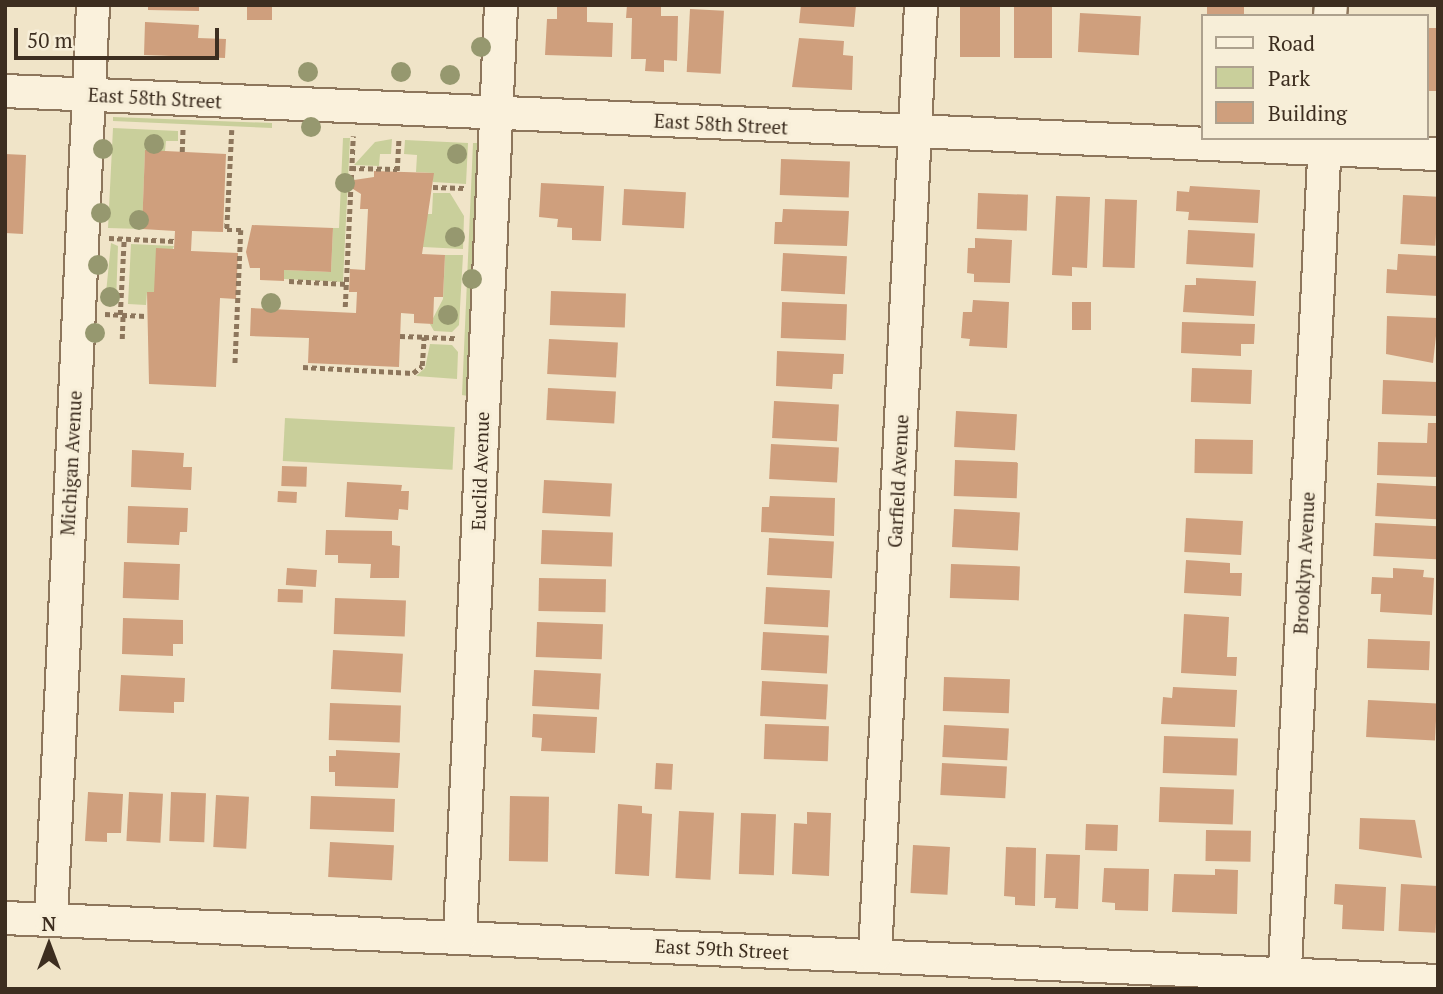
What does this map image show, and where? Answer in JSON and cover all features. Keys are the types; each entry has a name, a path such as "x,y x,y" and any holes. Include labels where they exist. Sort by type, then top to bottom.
{"street":[{"name":"Michigan Avenue","path":"51,920 93,5"},
{"name":"Euclid Avenue","path":"460,937 501,5"},
{"name":"Garfield Avenue","path":"875,956 921,5"},
{"name":"East 58th Street","path":"5,91 915,133 1324,144 1438,154"},
{"name":"Brooklyn Avenue","path":"1284,981 1324,144"},
{"name":"East 59th Street","path":"5,918 875,956 1284,981 1438,981"}],"path":[{"path":"232,130 228,230 241,230 235,365"},
{"path":"182,152 183,131"},
{"path":"345,307 353,135"},
{"path":"351,168 397,171 399,137"},
{"path":"433,187 469,188"},
{"path":"105,238 174,241"},
{"path":"122,339 124,239"},
{"path":"289,281 346,284"},
{"path":"101,314 146,316"},
{"path":"400,336 462,338"},
{"path":"303,367 413,373 422,366 424,337"}],"green space":[{"path":"113,117 272,123 272,128 113,121"},
{"path":"113,128 178,131 178,141 166,141 165,151 145,151 142,229 108,228"},
{"path":"343,138 350,138 343,282 284,279 284,270 331,272 333,228 339,228"},
{"path":"392,139 391,154 380,154 379,166 354,165 375,142"},
{"path":"405,140 468,143 466,184 433,182 433,173 416,172 417,155 404,154"},
{"path":"473,143 481,143 468,396 462,395"},
{"path":"433,193 450,193 464,216 463,249 423,247 424,214 432,214"},
{"path":"111,243 118,246 116,303 110,306 105,303"},
{"path":"131,244 174,246 154,292 147,292 146,305 128,304"},
{"path":"445,255 463,255 459,325 452,332 434,331 430,324 443,299"},
{"path":"430,344 452,345 458,352 457,379 416,376 425,368"},
{"path":"285,418 455,427 453,470 283,461"}],"building":[{"path":"148,5 199,5 199,11 148,10"},
{"path":"247,5 272,5 272,20 247,20"},
{"path":"557,5 587,5 587,22 613,23 612,57 545,55 547,19 557,19"},
{"path":"627,5 661,5 661,16 678,16 677,61 664,60 664,72 645,71 646,59 631,59 632,18 626,18"},
{"path":"801,5 856,5 854,27 799,23"},
{"path":"960,5 1000,5 1000,57 960,57"},
{"path":"1014,5 1052,5 1052,58 1014,58"},
{"path":"1207,5 1244,5 1244,14 1207,14"},
{"path":"690,9 724,11 721,74 687,72"},
{"path":"1080,13 1141,16 1139,55 1078,52"},
{"path":"145,22 199,25 198,38 226,39 225,58 144,55"},
{"path":"1429,28 1438,28 1438,91 1429,91"},
{"path":"799,38 844,41 843,55 853,56 852,90 792,87"},
{"path":"145,150 226,154 223,232 192,231 191,251 238,253 236,299 220,298 216,387 149,384 147,292 154,292 156,248 174,249 175,231 142,229"},
{"path":"5,154 26,155 23,234 5,233"},
{"path":"781,159 850,161 849,197 780,195"},
{"path":"374,171 434,173 422,254 445,255 443,297 434,297 433,324 414,323 414,314 401,313 399,367 308,363 309,338 250,336 251,308 356,313 357,292 349,292 350,269 365,270 368,209 360,209 361,194 353,189 354,180 374,177"},
{"path":"541,183 604,186 601,241 572,240 572,228 557,227 558,219 539,217"},
{"path":"1190,186 1260,190 1258,223 1188,220 1189,212 1176,211 1177,191 1189,192"},
{"path":"624,189 686,192 684,228 622,225"},
{"path":"978,193 1028,195 1027,231 977,229"},
{"path":"1403,195 1438,197 1435,246 1400,244"},
{"path":"1056,196 1090,197 1087,268 1072,267 1072,276 1052,275"},
{"path":"1105,199 1137,200 1135,268 1103,267"},
{"path":"783,209 849,211 847,246 774,244 775,222 782,222"},
{"path":"252,225 333,228 331,272 284,270 284,281 260,280 260,268 250,268 246,252"},
{"path":"1188,230 1255,234 1253,267 1186,264"},
{"path":"975,238 1012,240 1010,283 974,282 974,274 967,273 968,248 975,248"},
{"path":"783,253 847,256 845,294 781,291"},
{"path":"1398,254 1438,256 1438,296 1386,293 1387,269 1397,270"},
{"path":"1196,278 1256,281 1254,316 1183,312 1185,285 1196,285"},
{"path":"551,291 626,294 625,328 550,325"},
{"path":"973,300 1009,302 1007,348 969,346 970,339 961,338 963,312 972,312"},
{"path":"782,302 847,304 846,340 781,338"},
{"path":"1072,302 1091,302 1091,330 1072,330"},
{"path":"1387,316 1438,318 1433,363 1386,354"},
{"path":"1182,322 1255,324 1254,344 1241,344 1241,356 1181,353"},
{"path":"549,339 618,343 616,378 547,374"},
{"path":"777,351 844,354 843,374 833,374 832,389 776,386"},
{"path":"1192,368 1252,370 1251,404 1191,402"},
{"path":"1383,380 1438,382 1437,416 1382,414"},
{"path":"548,388 616,392 614,424 546,420"},
{"path":"774,401 839,404 837,441 772,438"},
{"path":"956,411 1017,414 1015,450 954,447"},
{"path":"1428,423 1438,423 1438,477 1377,475 1378,442 1427,443"},
{"path":"1195,439 1253,440 1252,474 1194,473"},
{"path":"771,444 839,448 837,483 769,479"},
{"path":"132,450 184,453 183,467 192,467 191,490 131,487"},
{"path":"955,460 1018,462 1017,498 954,496"},
{"path":"282,466 307,467 306,487 281,486"},
{"path":"544,480 612,484 610,517 542,513"},
{"path":"347,482 402,485 401,491 409,491 408,510 399,509 398,520 345,517"},
{"path":"1377,483 1438,486 1436,519 1375,516"},
{"path":"278,491 297,492 296,503 277,502"},
{"path":"770,496 835,498 834,536 761,532 762,507 769,507"},
{"path":"128,506 188,508 187,532 180,532 179,545 127,543"},
{"path":"954,509 1020,512 1018,550 952,547"},
{"path":"1186,518 1243,521 1241,555 1184,552"},
{"path":"1375,523 1438,526 1436,559 1373,556"},
{"path":"326,530 392,531 392,545 400,546 399,578 370,578 371,564 338,563 338,555 325,555"},
{"path":"542,530 613,532 612,566 541,564"},
{"path":"769,538 834,541 832,578 767,575"},
{"path":"1186,560 1230,563 1230,573 1242,573 1241,596 1184,593"},
{"path":"124,562 180,564 179,600 123,598"},
{"path":"951,564 1020,566 1019,600 950,598"},
{"path":"287,568 317,570 316,587 286,585"},
{"path":"1393,568 1424,570 1423,577 1434,578 1432,615 1380,612 1381,594 1371,594 1372,577 1393,578"},
{"path":"539,578 606,579 605,612 538,611"},
{"path":"766,587 830,590 828,627 764,624"},
{"path":"278,589 303,590 303,603 278,602"},
{"path":"335,598 406,600 405,636 334,634"},
{"path":"1184,614 1229,617 1227,657 1237,657 1236,676 1181,673"},
{"path":"123,618 183,620 183,644 173,644 173,656 122,654"},
{"path":"537,622 603,624 602,659 536,657"},
{"path":"763,632 829,635 827,673 761,670"},
{"path":"1368,639 1430,641 1429,670 1367,668"},
{"path":"333,650 403,654 401,693 331,689"},
{"path":"534,670 601,674 599,709 532,706"},
{"path":"121,675 185,678 184,702 174,702 174,713 119,711"},
{"path":"944,677 1010,679 1009,713 943,711"},
{"path":"762,681 828,684 826,719 760,716"},
{"path":"1173,687 1237,690 1235,727 1161,724 1163,697 1172,698"},
{"path":"1368,700 1437,704 1435,741 1366,737"},
{"path":"330,703 401,705 400,742 329,740"},
{"path":"533,714 597,717 595,753 541,751 542,738 532,737"},
{"path":"765,724 829,726 828,761 764,759"},
{"path":"944,725 1009,728 1007,760 942,757"},
{"path":"1164,736 1238,739 1237,776 1163,773"},
{"path":"336,750 400,753 398,788 335,786 335,772 329,772 329,756 336,756"},
{"path":"656,763 673,764 672,790 655,789"},
{"path":"942,763 1007,766 1005,798 940,795"},
{"path":"1160,787 1234,790 1233,825 1159,822"},
{"path":"88,792 123,794 121,833 107,833 107,842 85,841"},
{"path":"129,792 163,794 160,843 126,841"},
{"path":"171,792 206,793 204,842 169,841"},
{"path":"216,795 249,797 246,849 213,847"},
{"path":"311,796 395,799 394,832 310,829"},
{"path":"510,796 549,797 548,862 509,861"},
{"path":"618,804 642,806 642,813 652,814 649,876 615,874"},
{"path":"679,811 714,813 710,880 675,878"},
{"path":"807,812 831,813 829,876 792,874 794,823 807,824"},
{"path":"741,813 776,814 774,875 739,874"},
{"path":"1360,818 1415,820 1422,858 1359,849"},
{"path":"1086,824 1118,825 1117,851 1085,850"},
{"path":"1206,830 1251,831 1250,862 1205,861"},
{"path":"330,842 394,845 392,880 328,877"},
{"path":"913,845 950,847 947,895 910,893"},
{"path":"1006,847 1036,848 1035,906 1015,905 1015,897 1004,896"},
{"path":"1046,854 1080,855 1078,909 1055,908 1056,898 1044,898"},
{"path":"1104,868 1149,869 1148,911 1115,910 1115,903 1102,902"},
{"path":"1215,869 1238,870 1237,914 1172,912 1174,874 1215,875"},
{"path":"1335,884 1386,887 1384,931 1342,929 1343,905 1334,904"},
{"path":"1401,884 1438,886 1435,933 1399,931"}]}
